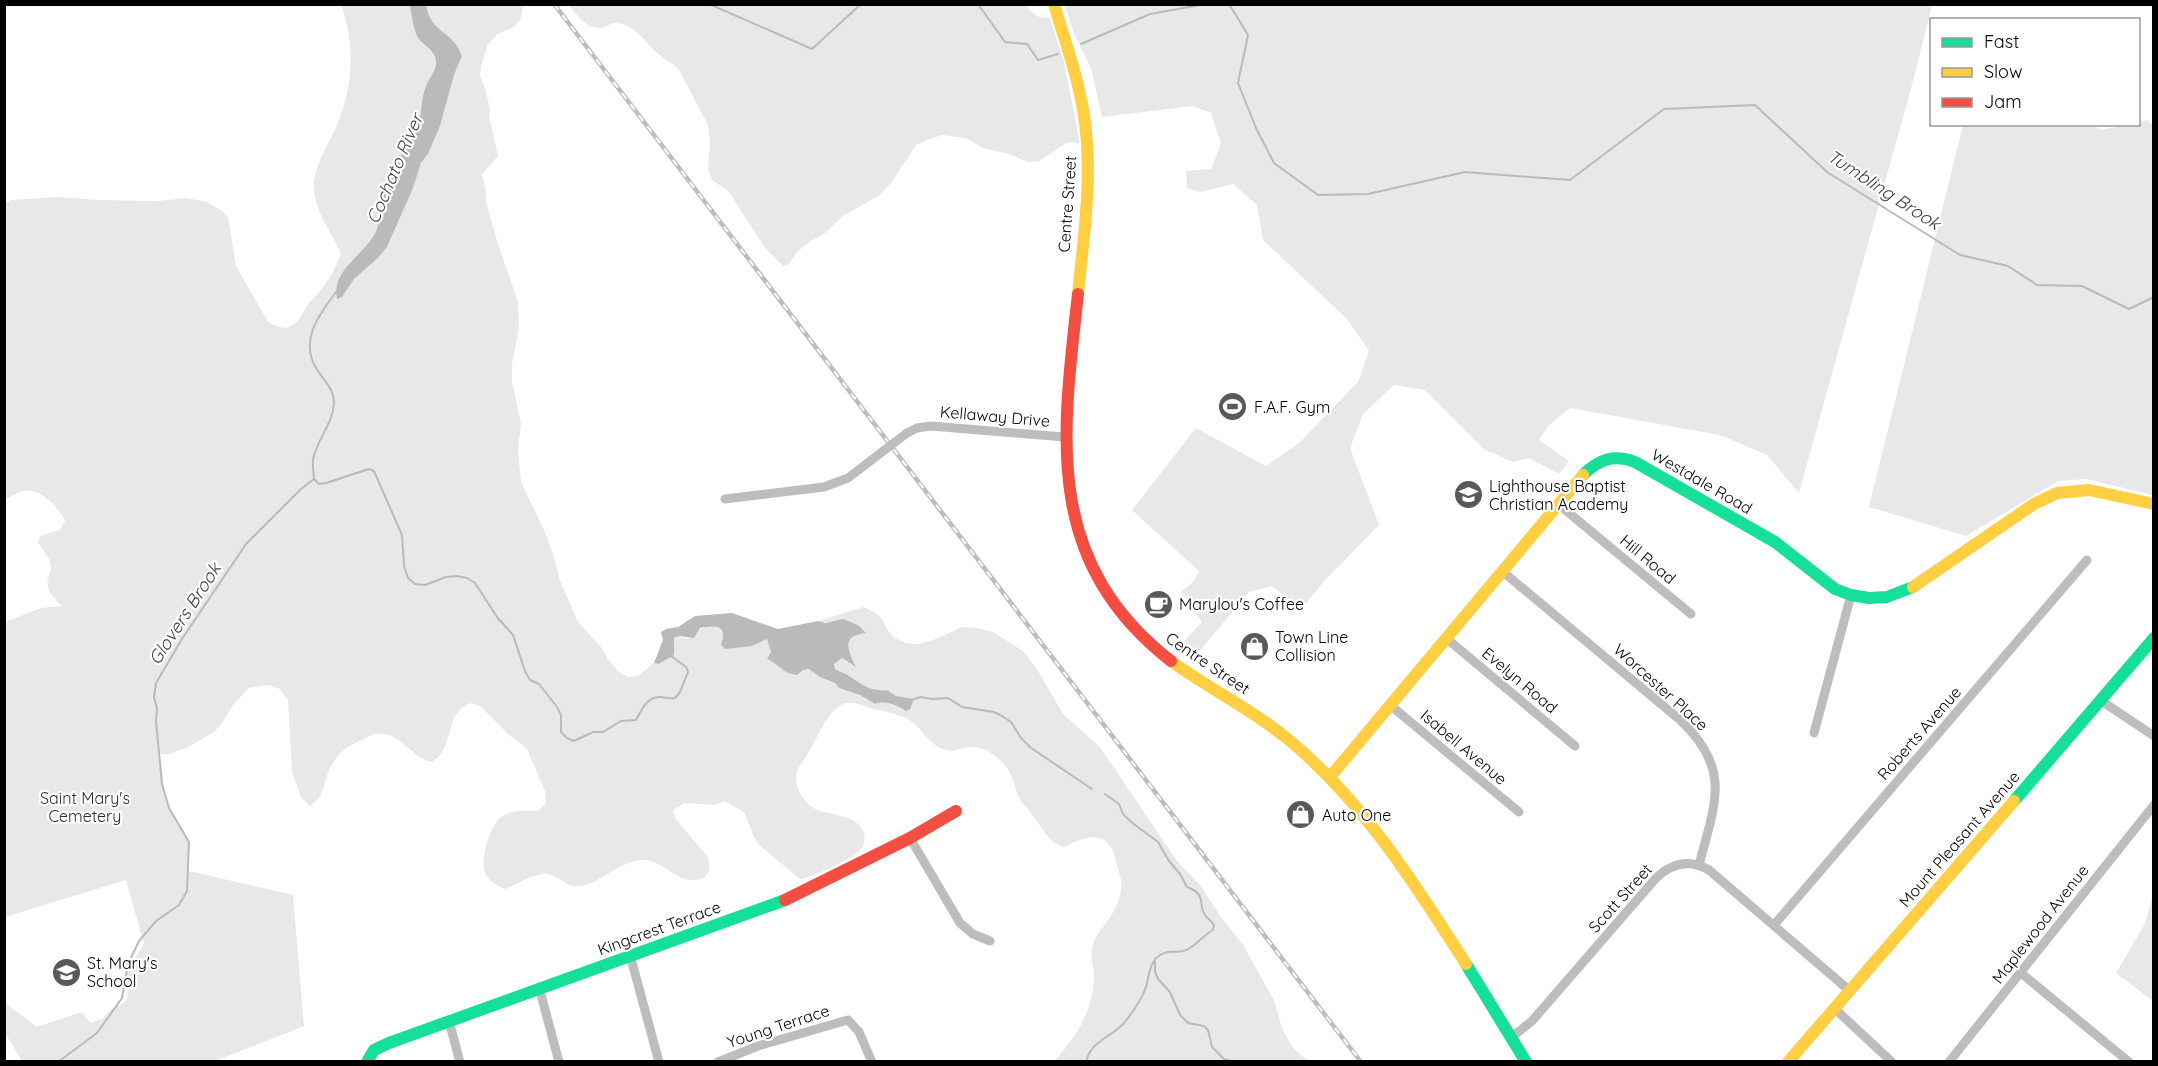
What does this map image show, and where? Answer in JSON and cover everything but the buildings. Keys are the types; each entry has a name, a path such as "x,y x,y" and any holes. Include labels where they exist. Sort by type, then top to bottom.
{"street":[{"name":"Centre Street","path":"1054,4 1080,88 1086,129 1085,206 1064,437 1068,488 1077,527 1095,571 1123,613 1165,656 1274,728 1330,777 1389,848 1434,914 1526,1062"},
{"name":"Kellaway Drive","path":"725,500 798,492 848,478 907,433 917,428 931,426 1064,437"},
{"name":"Westdale Road","path":"1330,777 1582,474 1596,462 1610,457 1626,458 1775,542 1827,584 1851,595 1878,598 1905,591 2034,504 2057,493 2089,490 2154,504"},
{"name":"Hill Road","path":"1558,504 1691,614"},
{"name":"Roberts Avenue","path":"1774,926 2087,560"},
{"name":"Worcester Place","path":"1502,571 1679,719 1703,744 1713,768 1717,789 1699,865"},
{"path":"1814,733 1851,595"},
{"name":"Evelyn Road","path":"1446,638 1575,746"},
{"name":"Mount Pleasant Avenue","path":"1788,1062 2154,638"},
{"path":"2100,700 2154,736"},
{"name":"Isabell Avenue","path":"1390,705 1519,812"},
{"name":"Maplewood Avenue","path":"1949,1062 2154,805"},
{"name":"Kingcrest Terrace","path":"368,1060 374,1050 389,1043 789,898 910,838 956,811"},
{"path":"910,838 960,923 973,934 990,941"},
{"name":"Scott Street","path":"1512,1037 1532,1021 1662,872 1681,863 1699,865"},
{"path":"1699,865 1717,876 1850,991"},
{"path":"630,955 659,1062"},
{"path":"2020,974 2129,1062"},
{"path":"539,987 559,1062"},
{"path":"1834,1009 1892,1062"},
{"name":"Young Terrace","path":"717,1062 758,1046 848,1020 859,1032 872,1062"},
{"path":"449,1021 460,1062"}],"green space":[{"name":"Saint Mary's Cemetery","path":"524,4 520,20 514,27 497,34 488,44 481,66 480,76 490,109 489,116 498,156 482,174 486,202 518,302 519,328 512,364 512,382 521,424 518,449 521,482 544,530 560,581 578,622 601,647 618,671 628,677 638,676 654,663 660,664 674,655 673,638 679,636 686,639 704,627 713,625 720,629 721,645 725,648 752,646 767,639 770,645 771,660 792,675 809,669 840,688 860,695 875,704 895,704 901,708 914,699 896,696 887,690 870,689 835,669 834,664 842,658 854,666 848,649 849,641 851,637 865,633 848,621 818,621 863,607 882,619 893,637 906,643 919,644 963,627 993,632 1023,651 1037,669 1063,714 1100,747 1177,861 1200,885 1243,945 1274,1000 1282,1028 1292,1047 1308,1061 1054,1061 1070,1043 1082,1023 1091,1000 1094,976 1093,945 1116,908 1121,892 1121,879 1113,851 1107,843 1096,837 1083,839 1064,847 1058,845 1020,800 1009,771 996,756 975,747 947,750 938,747 916,725 898,715 855,703 840,705 829,717 798,769 796,778 799,791 812,807 850,819 864,832 864,843 857,853 823,871 800,879 759,845 744,812 725,801 715,805 685,803 673,810 675,818 707,856 709,871 701,879 690,880 677,876 659,864 638,860 582,886 573,886 548,874 543,874 505,889 490,880 484,869 489,836 505,814 538,811 546,804 545,791 527,749 480,706 471,703 456,714 444,748 432,762 384,734 373,735 349,746 335,760 328,772 321,795 310,806 301,797 292,772 288,700 280,689 269,685 249,688 233,705 214,732 188,747 169,754 160,754 165,799 189,842 189,871 293,895 304,1026 215,1061 22,1061 5,1033 4,1002 37,1027 82,1012 90,1023 102,1019 109,1011 126,1001 127,974 144,944 126,880 5,917 5,622 41,608 62,606 49,590 51,565 38,542 40,536 60,530 65,521 54,504 36,492 23,491 5,499 5,204 11,200 59,197 157,201 186,198 207,202 228,217 236,266 268,322 287,328 297,322 308,304 322,289 341,254 320,213 314,186 319,164 341,115 349,83 349,36 341,5 410,5 418,38 436,60 432,77 426,85 418,129 404,148 395,173 384,190 378,228 364,250 351,261 342,297 354,279 387,247 413,188 421,163 428,154 440,126 454,75 462,56 453,41 432,22 426,5"},
{"path":"569,5 1026,5 1036,15 1050,18 1064,62 1080,144 1066,143 1039,161 1028,162 1009,154 983,148 966,138 942,135 927,140 916,145 891,183 880,195 843,216 824,234 797,252 789,264 783,266 765,248 729,192 712,180 708,169 710,143 708,125 679,70 628,26 612,23 605,27 593,27 582,21"},
{"path":"1065,5 1932,5 1799,493 1767,455 1720,435 1570,408 1548,426 1539,440 1569,461 1559,474 1529,458 1513,462 1484,449 1425,390 1394,385 1363,414 1350,448 1379,525 1326,579 1301,609 1272,586 1249,592 1198,653 1184,641 1202,622 1181,592 1193,582 1199,571 1132,510 1196,428 1266,466 1299,443 1358,382 1369,351 1347,319 1263,240 1257,205 1233,184 1200,192 1187,188 1186,171 1211,169 1221,144 1211,113 1193,106 1102,117 1091,68 1075,36"},
{"path":"2147,120 2154,126 2153,495 2086,479 2058,481 1966,536 1869,507 1963,126 2095,126 2101,130 2122,126 2140,126 2140,122"},
{"path":"2153,894 2153,1001 2116,973 2145,924"}],"shaded area":[{"path":"410,5 426,5 432,22 453,41 462,56 454,75 440,126 428,154 421,163 413,188 387,247 354,279 342,297 337,299 336,288 339,278 374,236 385,189 404,149 417,130 424,91 435,68 434,54 417,36"},
{"path":"732,613 778,629 818,621 826,623 843,619 858,625 866,633 852,637 848,645 856,667 842,658 834,664 835,669 871,689 887,690 896,696 914,699 910,709 906,711 887,703 875,704 860,695 839,688 835,683 820,677 809,669 797,675 788,673 767,659 771,652 767,639 752,646 725,649 721,645 723,633 716,627 700,628 694,638 679,636 674,638 674,655 659,664 654,663 663,640 661,632 678,627 695,616"}],"waterway":[{"name":"Tumbling Brook","path":"709,4 812,49 861,4"},
{"name":"Tumbling Brook","path":"978,4 1005,42 1027,44 1038,60 1058,54"},
{"name":"Tumbling Brook","path":"1081,44 1150,14 1206,4"},
{"name":"Tumbling Brook","path":"1229,4 1248,35 1238,83 1256,128 1274,163 1318,195 1368,194 1465,172 1570,180 1664,109 1755,105 1827,172 1960,255 2008,266 2037,285 2082,286 2129,309 2154,297"},
{"name":"Cochato River","path":"336,292 317,320 310,340 312,360 334,398 331,418 315,453 314,479 319,484 369,469 374,471 402,535 404,566 408,578 415,584 425,585 446,577 457,576 475,583 497,617 513,635 530,680 539,684 557,707 561,715 561,732 567,738 574,741 593,732 603,732 621,721 636,720 651,699 675,698 688,672 686,667 671,656"},
{"name":"Glovers Brook","path":"58,1062 97,1033 122,998 128,964 139,941 156,921 179,905 187,891 189,842 169,808 162,784 157,709 154,697 156,683 182,639 246,544 314,479"},
{"name":"Cochato River","path":"912,700 920,697 948,698 962,707 994,712 1011,722 1021,738 1031,748 1092,789"},
{"name":"Cochato River","path":"1105,794 1119,804 1123,814 1131,822 1158,842 1187,887 1200,896 1203,911 1213,924 1213,930 1193,946 1181,952 1165,953 1155,959 1155,972 1170,992 1180,1015 1188,1023 1204,1026 1208,1030 1212,1047 1224,1059 1235,1062"},
{"path":"1086,1062 1092,1049 1119,1028 1133,1010 1144,992 1154,961"}],"railway":[{"path":"554,4 1361,1062"}],"traffic: fast":[{"path":"1583,475 1595,465 1614,458 1635,462 1775,542 1835,589 1869,598 1887,597 1913,587"},
{"path":"2014,801 2154,638"},
{"path":"367,1062 374,1050 389,1043 785,900"},
{"path":"1466,964 1526,1062"}],"traffic: slow":[{"path":"1054,4 1078,87 1087,137 1087,204 1078,294"},
{"path":"1330,777 1583,475"},
{"path":"1913,587 2034,504 2057,493 2089,490 2154,504"},
{"path":"1171,661 1275,729 1341,789 1407,874 1466,964"},
{"path":"1788,1062 2014,801"}],"traffic: jam":[{"path":"1078,294 1068,398 1067,447 1070,494 1081,539 1100,582 1130,622 1171,661"},
{"path":"785,900 910,838 956,811"}],"place":[{"name":"F.A.F. Gym","path":"1233,407"},
{"name":"Lighthouse Baptist Christian Academy","path":"1468,495"},
{"name":"Marylou's Coffee","path":"1158,604"},
{"name":"Town Line Collision","path":"1254,646"},
{"name":"Auto One","path":"1301,815"},
{"name":"St. Mary's School","path":"66,972"}]}
